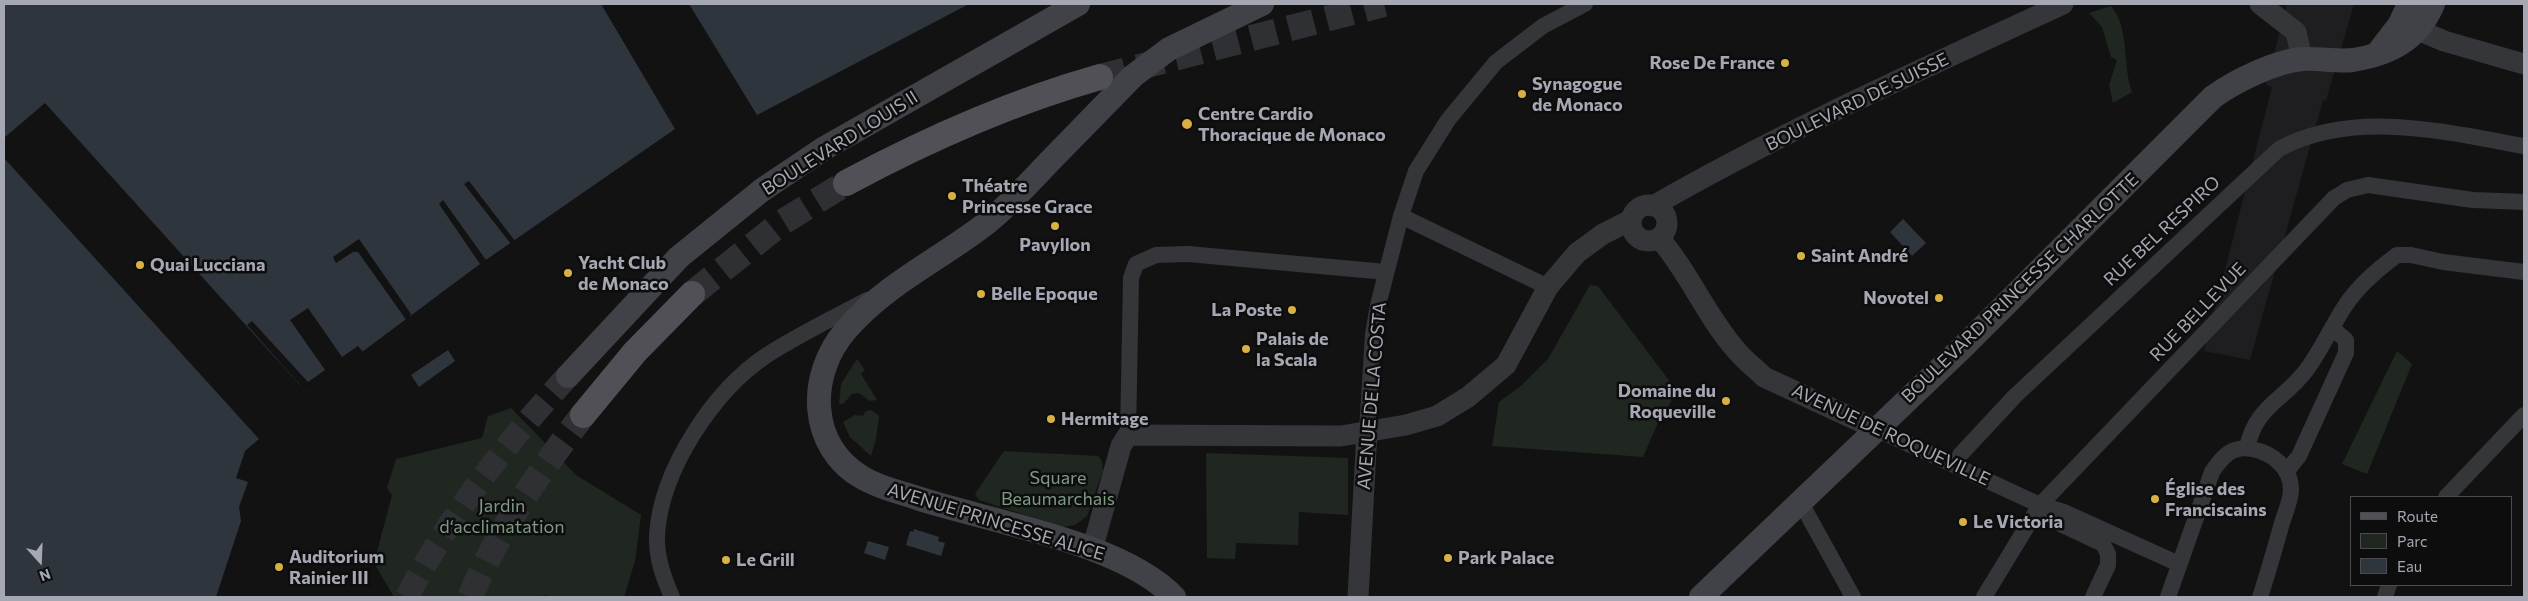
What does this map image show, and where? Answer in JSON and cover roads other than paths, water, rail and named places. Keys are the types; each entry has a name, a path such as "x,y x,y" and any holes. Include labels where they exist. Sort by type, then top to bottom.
{"main road":[{"name":"BOULEVARD LOUIS II","path":"568,376 679,257 762,190 824,149 1078,4"},
{"name":"AVENUE PRINCESSE ALICE","path":"1174,597 1154,579 1134,567 1092,550 883,487 861,477 845,464 824,434 819,416 820,384 828,360 848,318 970,235 1002,210 1134,76 1156,58 1262,4"},
{"path":"2377,53 2391,38 2409,4"},
{"path":"2418,30 2433,4"},
{"name":"BOULEVARD PRINCESSE CHARLOTTE","path":"1701,597 1979,330 2213,98 2228,86 2261,72 2302,59 2353,60 2377,53 2406,41 2418,30"},
{"path":"846,183 926,142 990,113 1100,77"},
{"path":"583,415 635,352 692,294"}],"street":[{"name":"AVENUE DE LA COSTA","path":"1358,597 1374,334 1386,272 1401,216 1416,171 1448,120 1496,62 1543,26 1585,4"},
{"name":"BOULEVARD DE SUISSE","path":"1653,206 1687,185 1780,137 2063,4"},
{"path":"2260,4 2296,32 2300,40 2302,59"},
{"path":"2418,30 2444,41 2524,64"},
{"name":"RUE BEL RESPIRO","path":"1956,465 1960,455 2015,396 2279,149 2298,139 2358,127 2444,132 2524,146"},
{"name":"RUE BELLEVUE","path":"1984,597 2040,506 2334,198 2347,190 2368,185 2473,200 2524,202"},
{"path":"1128,435 1341,436 1406,425 1437,416 1468,397 1506,365 1548,287 1577,253 1603,234 1632,220 1640,208 1653,206 1659,208 1666,218 1666,229 1659,238 1649,241 1640,238 1633,230 1632,220"},
{"path":"1401,216 1548,287"},
{"name":"AVENUE DE ROQUEVILLE","path":"1659,238 1676,257 1736,350 1764,377 1956,465 2040,506 2064,512 2179,564"},
{"path":"1092,550 1121,446 1128,435 1131,278 1136,264 1156,255 1188,254 1386,272"},
{"path":"2247,448 2255,422 2271,404 2290,389 2308,368 2346,305 2363,285 2397,255 2411,255 2443,262 2524,272"},
{"path":"672,597 660,567 657,535 667,491 688,444 714,405 748,370 773,352 848,318"},
{"path":"2286,472 2299,456 2346,352 2346,340 2332,328"},
{"path":"2447,496 2524,415"},
{"path":"2168,597 2212,472 2222,456 2232,451 2247,448 2270,455 2286,472 2291,490 2260,597"},
{"path":"1800,501 1853,597"},
{"path":"2040,506 2052,520 2102,544 2108,554 2108,565 2094,597"}],"water":[{"path":"4,4 601,4 675,129 480,264 307,393 45,103 4,138"},
{"path":"689,4 969,4 757,115"},
{"path":"4,158 259,439 245,451 236,478 248,482 239,507 241,521 216,597 4,597"},
{"path":"1903,219 1926,243 1912,256 1890,232"},
{"path":"448,350 455,361 419,387 411,375"},
{"path":"914,529 939,537 938,541 945,543 941,556 906,545 910,531 913,532"},
{"path":"868,541 889,547 885,560 864,553"}],"tunnel":[{"path":"1100,77 1384,4"},
{"path":"692,294 781,223 846,183"},
{"path":"407,597 441,537 480,481 522,428 568,376"},
{"path":"470,597 506,525 551,458 583,415"}],"place":[{"name":"Rose De France","path":"1785,63"},
{"name":"Synagogue de Monaco","path":"1522,94"},
{"name":"Centre Cardio Thoracique de Monaco","path":"1187,124"},
{"name":"Théatre Princesse Grace","path":"952,196"},
{"name":"Pavyllon","path":"1055,226"},
{"name":"Saint André","path":"1801,256"},
{"name":"Quai Lucciana","path":"140,265"},
{"name":"Yacht Club de Monaco","path":"568,273"},
{"name":"Belle Epoque","path":"981,294"},
{"name":"Novotel","path":"1939,298"},
{"name":"La Poste","path":"1292,310"},
{"name":"Palais de la Scala","path":"1246,349"},
{"name":"Domaine du Roqueville","path":"1726,401"},
{"name":"Hermitage","path":"1051,419"},
{"name":"Église des Franciscains","path":"2155,499"},
{"name":"Le Victoria","path":"1963,522"},
{"name":"Park Palace","path":"1448,558"},
{"name":"Le Grill","path":"726,560"},
{"name":"Auditorium Rainier III","path":"279,567"}],"park label":[{"name":"Square Beaumarchais","path":"1058,488"},
{"name":"Jardin d‘acclimatation","path":"502,516"}]}
